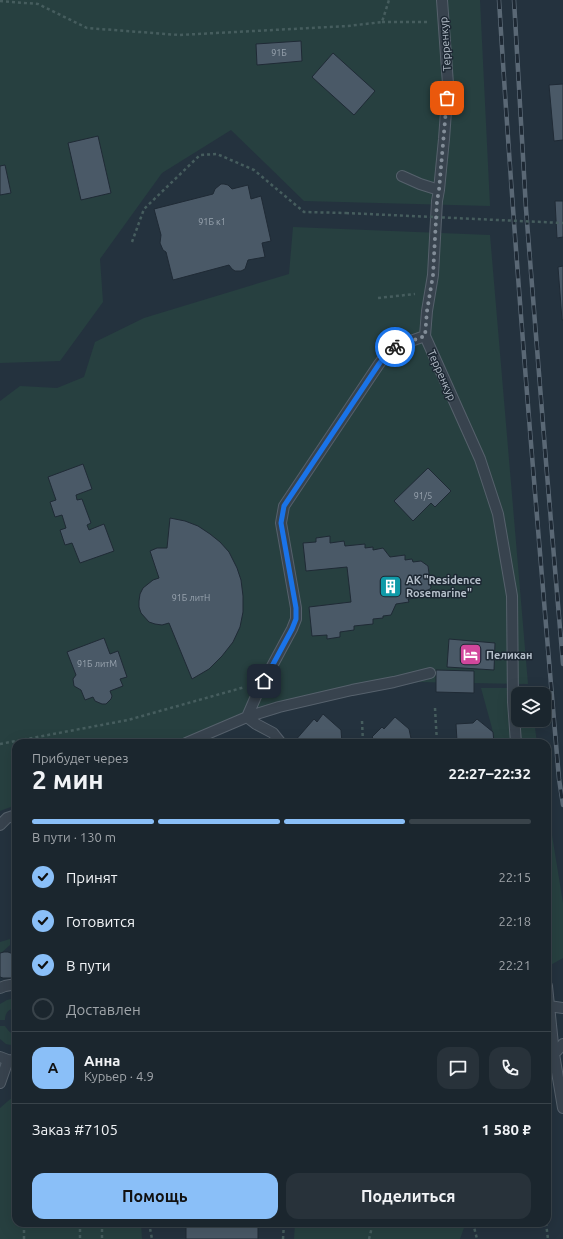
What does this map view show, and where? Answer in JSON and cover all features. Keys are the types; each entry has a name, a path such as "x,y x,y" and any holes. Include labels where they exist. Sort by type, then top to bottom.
{"lane":[{"name":"Терренкур","path":"442,0 448,84 437,201 433,275 427,311 425,336 480,460 498,514 512,596 513,702 516,739"},
{"path":"402,176 439,190"},
{"path":"247,717 251,706 296,619 296,608 281,523 284,506 387,353 397,346 425,336"},
{"path":"195,739 247,717 279,707 430,673"},
{"path":"247,717 256,724 273,733 278,739"},
{"path":"0,825 7,818 12,816"},
{"path":"0,988 12,985"},
{"path":"551,1006 563,1008"},
{"path":"551,1025 563,1108"},
{"path":"554,1054 563,1044"},
{"path":"0,1083 8,1059"}],"path":[{"path":"382,22 389,0"},
{"path":"0,1 38,4 87,28 180,35 348,26 382,22 443,22"},
{"path":"132,242 144,209 200,156 217,154 254,170 304,212 563,223"},
{"path":"378,298 407,294"},
{"path":"27,739 128,720 264,681"},
{"path":"435,708 437,739"},
{"path":"362,721 363,739"},
{"path":"0,744 12,742"},
{"path":"24,1227 24,1239"},
{"path":"80,1227 80,1239"},
{"path":"102,1227 102,1239"},
{"path":"150,1227 152,1239"},
{"path":"283,1239 284,1227"},
{"path":"369,1239 372,1227"},
{"path":"474,1227 477,1239"},
{"path":"546,1227 548,1239"}],"green space":[{"path":"0,0 480,0 490,206 304,201 231,130 162,173 100,259 103,302 60,361 0,363"},
{"path":"293,227 490,235 528,684 419,682 262,711 189,739 12,739 12,806 0,811 0,401 20,386 57,388 84,377 95,342 144,318 289,274"},
{"path":"481,688 511,688 511,727 535,727 536,739 493,739"},
{"path":"551,829 563,903 563,958 551,965"},
{"path":"10,939 10,945 0,954 0,942"},
{"path":"12,999 12,1009 6,1015 5,1020 0,1020 0,1004"},
{"path":"0,1026 5,1026 8,1031 12,1033 12,1045 6,1044 0,1039"},
{"path":"12,1098 12,1227 141,1227 142,1239 0,1239 0,1108"},
{"path":"295,1227 464,1227 460,1239 294,1239"}],"building":[{"path":"301,41 302,61 257,65 256,44"},
{"path":"333,53 375,91 354,115 312,77"},
{"path":"563,84 563,140 554,141 549,85"},
{"path":"98,136 111,193 81,200 68,143"},
{"path":"5,165 11,193 0,195 0,166"},
{"path":"221,184 228,185 232,189 248,185 251,199 261,196 271,241 262,243 265,257 248,260 245,269 241,271 235,271 229,265 173,280 166,252 163,250 160,243 161,235 154,209 213,194 215,189"},
{"path":"555,201 563,201 563,237 557,238"},
{"path":"563,266 563,320 562,320 558,267"},
{"path":"83,464 92,489 76,495 77,500 82,499 91,523 87,525 89,530 104,524 114,551 80,563 72,543 65,545 60,530 66,528 62,515 55,517 50,502 56,500 48,477"},
{"path":"428,468 451,491 435,507 431,503 413,521 394,501"},
{"path":"170,518 185,521 198,526 220,542 229,552 241,580 243,612 240,627 233,642 209,669 192,679 169,623 162,625 149,622 141,613 139,607 140,594 143,588 153,580 159,578 150,551 157,548 167,548"},
{"name":"АК \"Residence Rosemarine\"","path":"330,536 330,543 344,541 345,546 365,544 365,548 373,547 373,550 383,548 390,557 405,555 405,560 412,559 413,562 421,561 428,566 431,588 423,594 415,594 416,598 408,599 409,602 396,604 391,615 373,619 373,624 354,626 354,630 340,632 340,637 327,639 327,635 312,636 309,607 351,602 347,567 306,571 303,543 316,542 316,538"},
{"path":"104,638 110,654 118,651 127,677 120,679 123,686 110,691 112,696 111,699 106,704 102,704 95,701 93,697 85,700 81,690 74,686 73,679 76,675 67,652"},
{"name":"Пеликан","path":"449,639 495,643 494,670 447,667"},
{"path":"436,670 474,671 474,693 436,692"},
{"path":"323,714 341,730 342,739 297,739 314,719 317,722"},
{"path":"395,717 409,729 411,739 374,739 372,737 382,727 384,729"},
{"path":"477,719 493,732 494,739 457,739 456,724 473,723"},
{"path":"8,952 12,954 12,978 0,977 0,953"},
{"path":"186,1227 258,1227 258,1239 186,1239"}],"railway":[{"path":"499,0 527,390 559,779 563,805"},
{"path":"514,0 526,209 563,664"}],"way so far":[{"path":"395,347 425,336 427,311 433,275 437,201 447,98"}],"place":[{"name":"АК \"Residence Rosemarine\"","path":"390,586"},
{"name":"Пеликан","path":"471,655"}],"route":[{"path":"264,681 296,619 296,608 281,523 284,506 379,364 387,353 395,347"}]}
